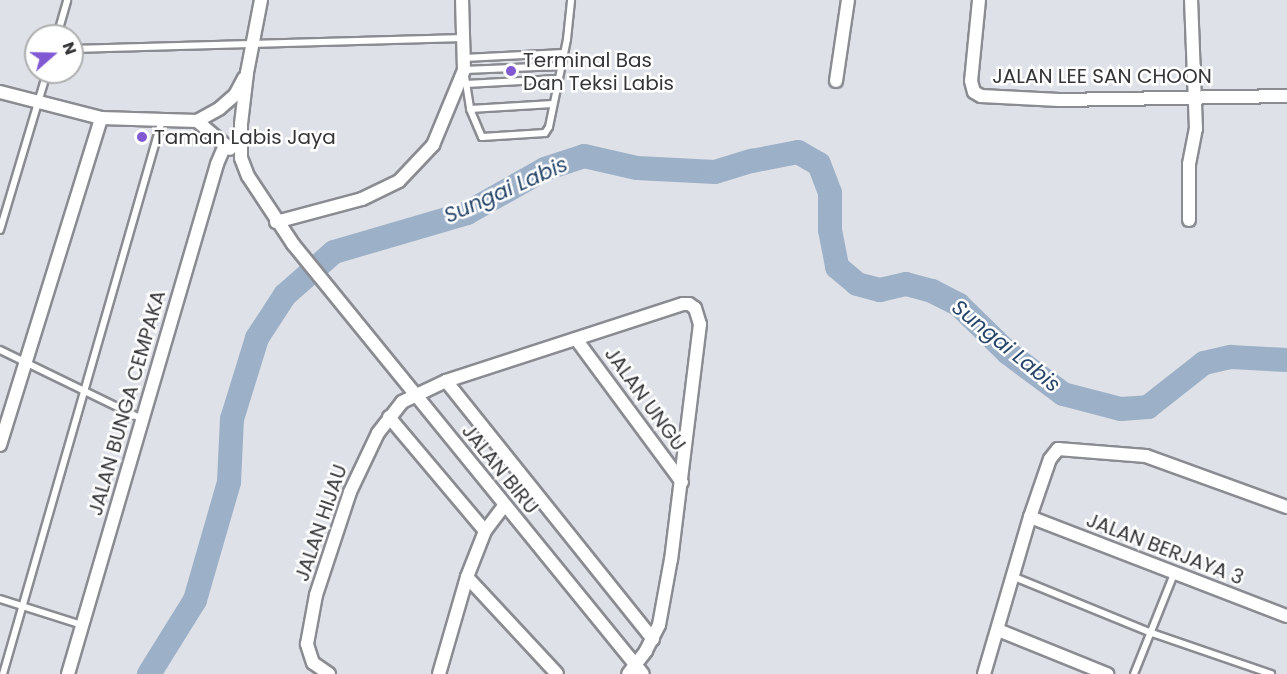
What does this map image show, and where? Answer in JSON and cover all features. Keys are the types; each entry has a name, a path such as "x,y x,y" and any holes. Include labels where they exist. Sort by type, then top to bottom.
{"street":[{"path":"261,0 247,73 241,124 241,158 248,176 276,222 362,199 399,181 433,145 464,64 462,0"},
{"path":"836,81 849,0"},
{"name":"JALAN LEE SAN CHOON","path":"979,0 971,81 974,92 981,96 1059,100 1194,95 1287,96"},
{"path":"1189,220 1188,183 1196,129 1191,0"},
{"path":"0,92 101,118 197,121 220,108 235,95 247,73"},
{"path":"0,445 101,118"},
{"path":"197,121 241,158"},
{"name":"JALAN BUNGA CEMPAKA","path":"68,674 217,164 225,145"},
{"name":"JALAN BIRU","path":"276,222 636,672"},
{"name":"JALAN HIJAU","path":"329,674 313,663 307,644 316,595 350,492 389,417 402,402 415,394 446,381 683,304 695,308 700,324 682,482"},
{"name":"JALAN UNGU","path":"576,339 682,482"},
{"path":"446,381 653,639"},
{"path":"389,417 485,531"},
{"path":"984,674 1030,517 1053,452 1066,448 1146,456 1287,507"},
{"path":"636,672 659,625 682,482"},
{"path":"439,674 467,577 485,531 504,506"},
{"name":"JALAN BERJAYA 3","path":"1030,517 1287,616"},
{"path":"467,577 557,674"},
{"path":"998,630 1107,674"}],"lane":[{"path":"60,24 67,0"},
{"path":"464,64 470,109 482,137 544,133 549,127 564,53 571,0"},
{"path":"84,48 464,38"},
{"path":"464,64 564,53"},
{"path":"464,64 561,66"},
{"path":"466,84 558,79"},
{"path":"0,230 43,84"},
{"path":"470,109 553,104"},
{"path":"3,674 82,392 162,120"},
{"path":"0,350 82,392 143,419"},
{"path":"1134,674 1174,574"},
{"path":"1012,576 1152,633 1271,674"},
{"path":"0,599 82,625"}],"waterway":[{"name":"Sungai Labis","path":"149,674 195,600 229,482 232,419 257,338 285,295 334,252 467,213 545,169 584,156 637,168 715,172 752,161 798,152 819,164 830,193 830,230 837,267 857,284 880,290 906,284 932,291 959,305 1008,353 1063,394 1121,409 1148,407 1204,363 1231,357 1287,360"}],"place":[{"name":"Terminal Bas Dan Teksi Labis","path":"511,71"},
{"name":"Taman Labis Jaya","path":"142,137"}]}
